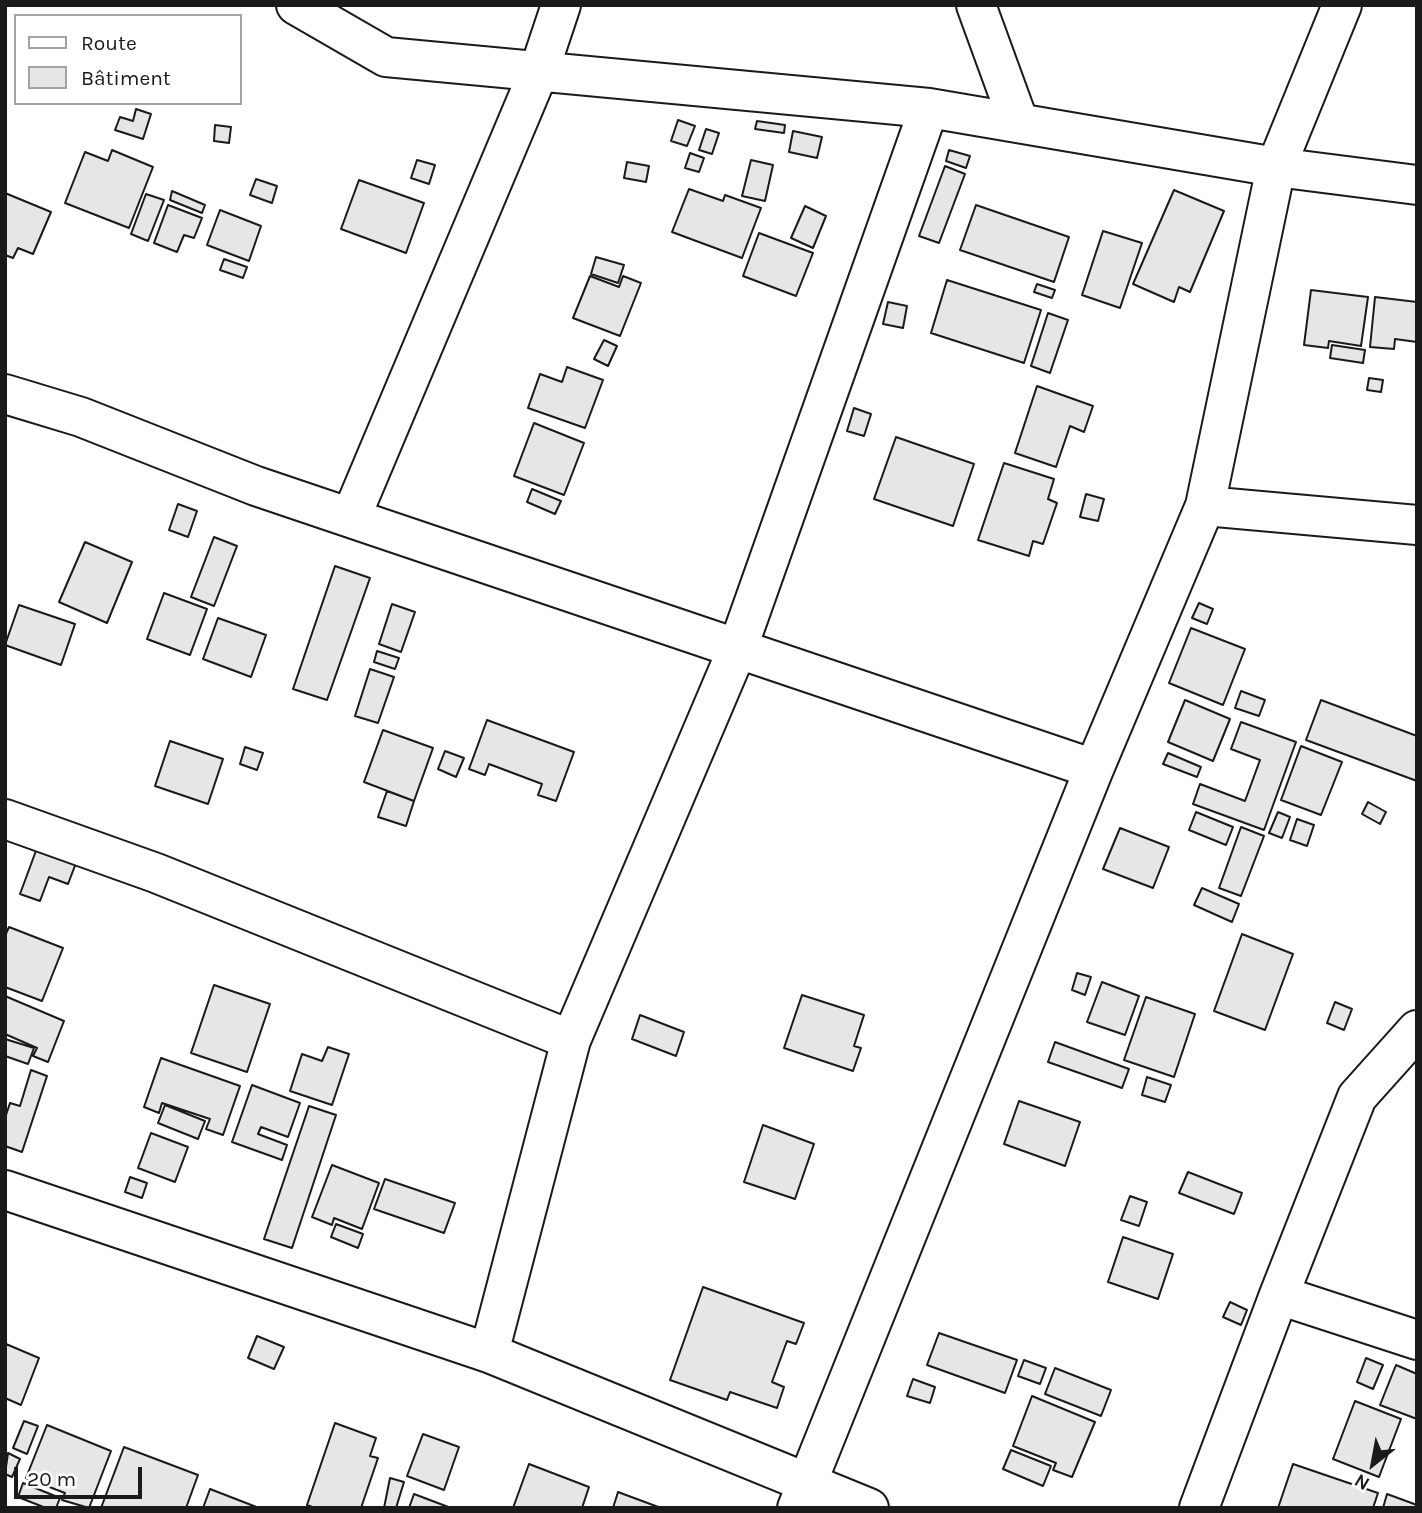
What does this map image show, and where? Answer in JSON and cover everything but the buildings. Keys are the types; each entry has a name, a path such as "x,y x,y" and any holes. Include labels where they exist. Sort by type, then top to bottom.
{"street":[{"path":"296,5 386,57 929,108 1276,167 1417,185"},
{"path":"351,517 539,71 561,5"},
{"path":"976,5 1020,123"},
{"path":"802,1495 1094,769 1205,506 1276,167 1342,5"},
{"path":"489,1353 571,1040 737,650 929,108"},
{"path":"5,394 81,416 256,486 1094,769"},
{"path":"1205,506 1417,524"},
{"path":"5,819 156,873 571,1040"},
{"path":"1199,1508 1357,1097 1417,1030"},
{"path":"5,1190 489,1353 802,1495 869,1508"},
{"path":"1279,1295 1417,1340"}]}
